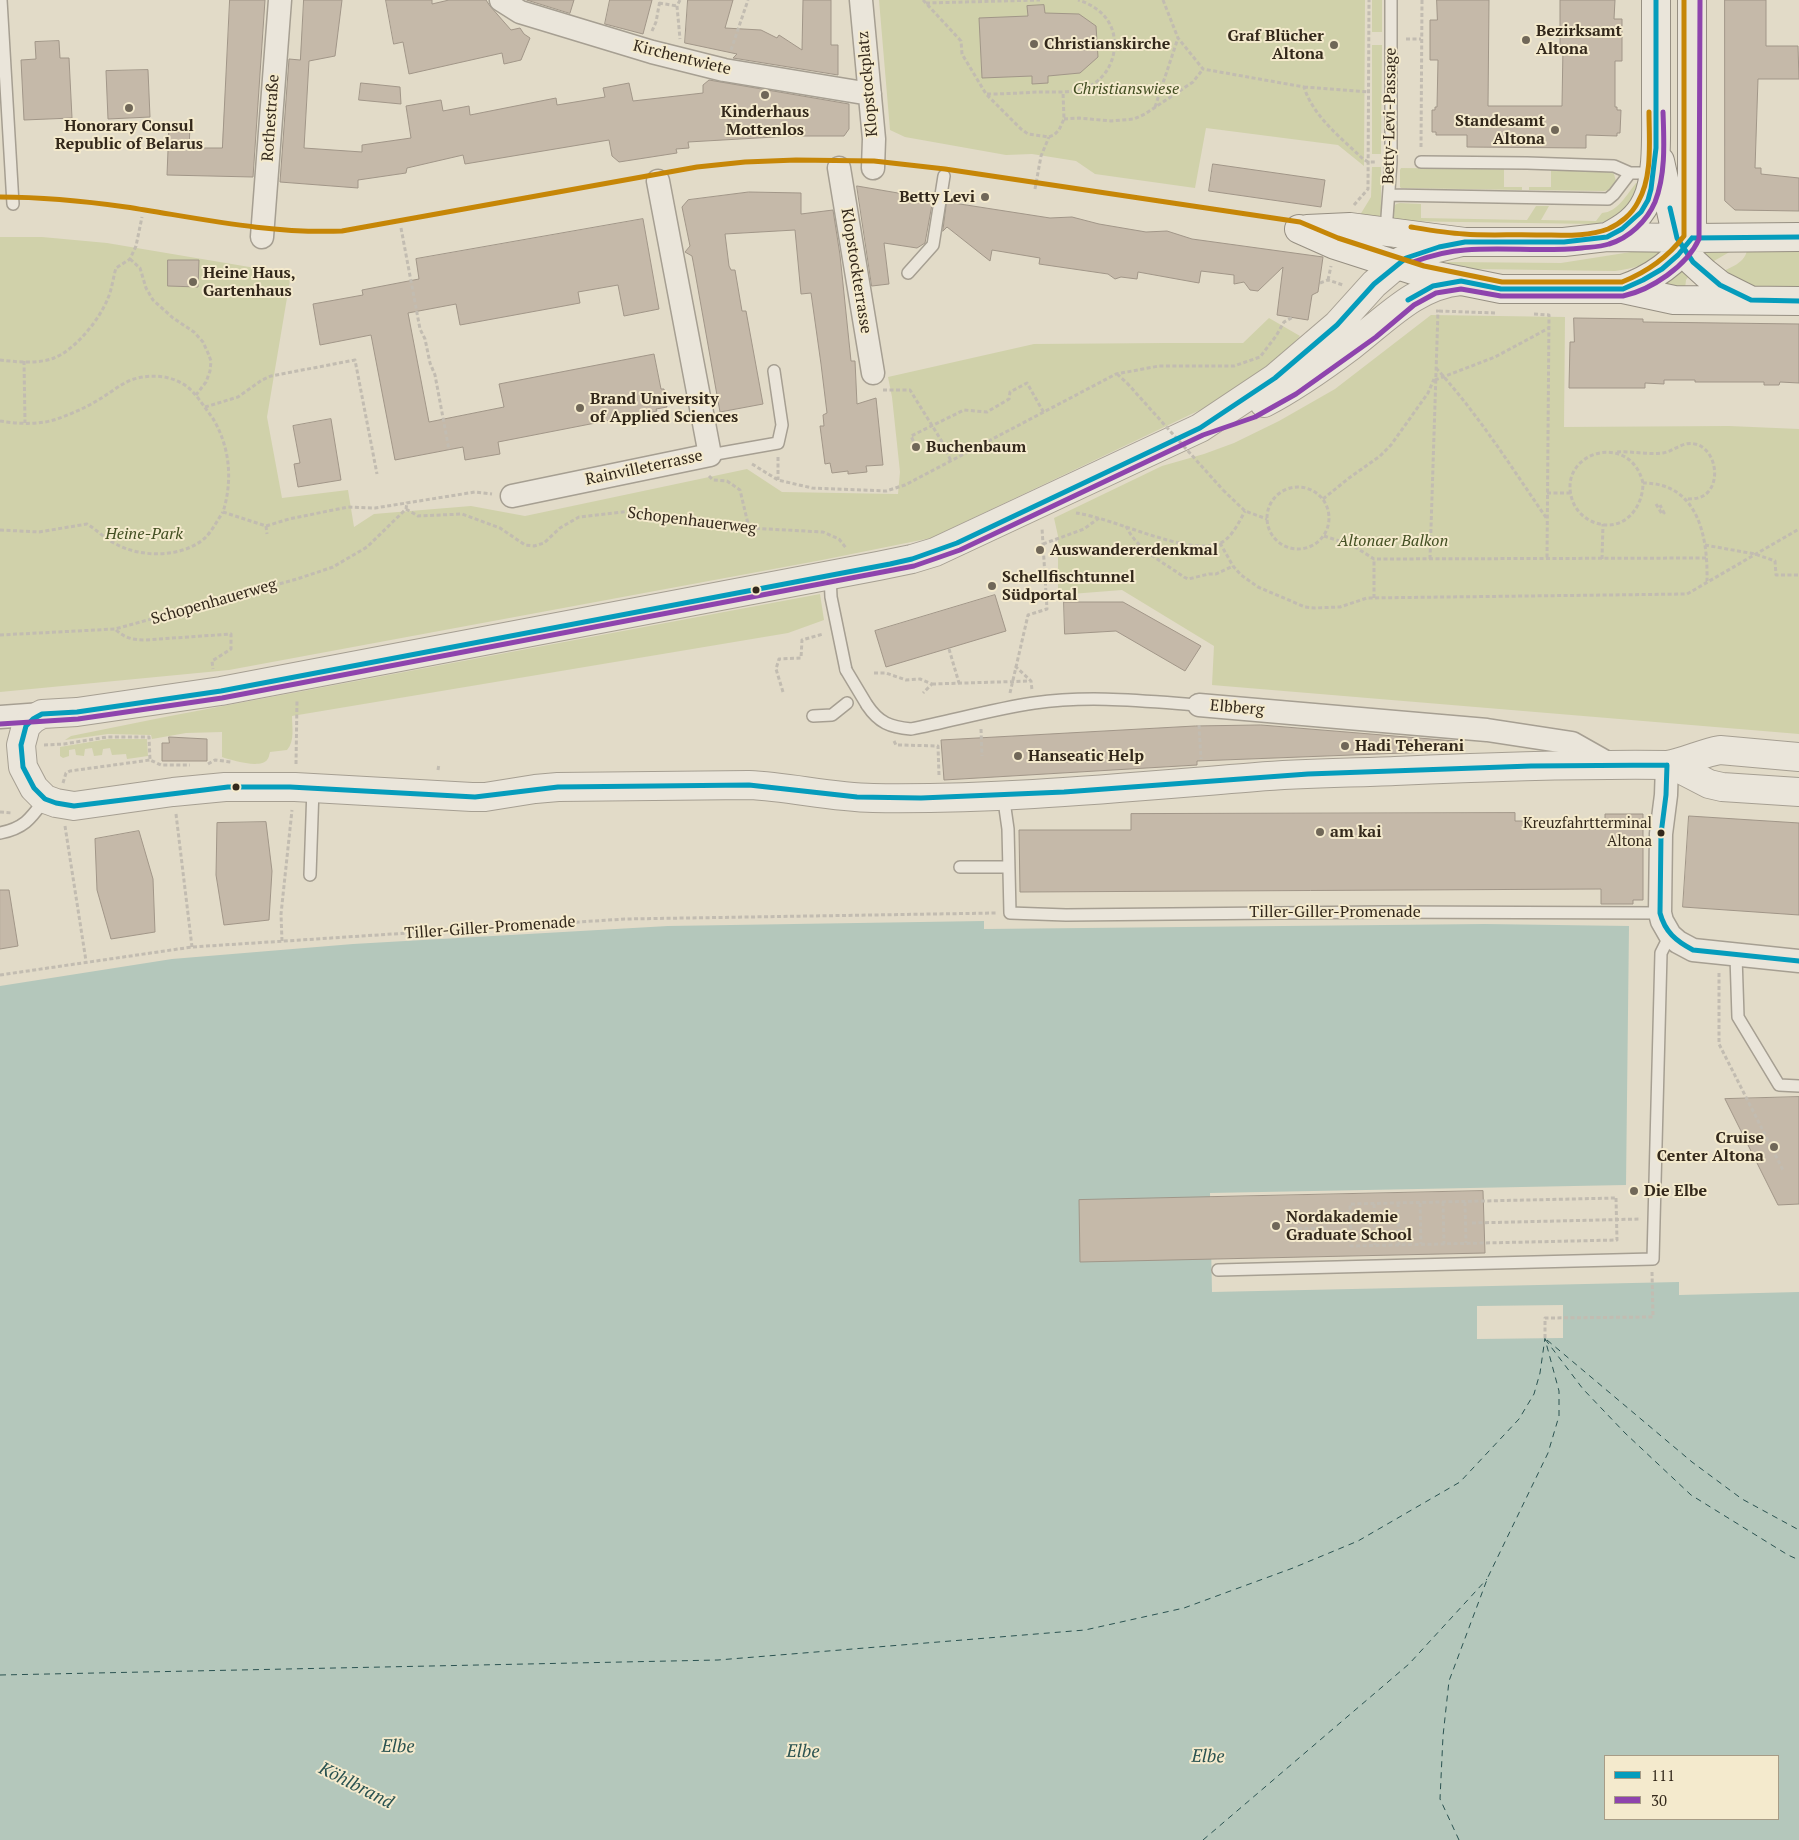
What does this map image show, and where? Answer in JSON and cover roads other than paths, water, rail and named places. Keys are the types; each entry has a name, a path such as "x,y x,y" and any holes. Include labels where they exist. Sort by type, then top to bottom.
{"street":[{"name":"Rothestraße","path":"262,237 280,0"},
{"name":"Kirchentwiete","path":"502,0 520,12 644,50 724,70 870,94"},
{"name":"Klopstockplatz","path":"861,0 874,139 873,168"},
{"path":"1607,237 1622,229 1641,212 1648,200 1646,165 1656,0"},
{"path":"1623,290 1651,278 1661,271 1684,242 1692,0"},
{"path":"1646,165 1663,171 1684,242 1693,262 1720,285 1751,300"},
{"name":"Klopstockterrasse","path":"839,168 873,373"},
{"name":"Rainvilleterrasse","path":"512,496 708,464 658,181"},
{"path":"1799,237 1684,242 1607,237 1564,242 1465,242 1350,227 1299,229 1335,244 1412,264 1461,281 1502,289 1623,290 1674,300 1799,301"},
{"path":"1386,231 1408,241 1421,304"},
{"path":"1200,428 1275,378 1338,325 1374,284 1412,264 1465,242"},
{"path":"0,717 77,712 221,691 831,586 860,569 912,559 935,552 1200,428 1251,410 1292,388 1372,331 1421,304 1427,289 1442,283 1461,281"},
{"name":"Elbberg","path":"1199,710 1496,732 1572,743 1611,765"},
{"path":"42,714 32,718 26,726 21,745 26,776 34,788 53,802 82,806 173,792 245,786 304,787 472,797 551,788 737,785 775,786 859,798 1003,794 1313,774 1519,766 1668,765 1681,763 1707,752 1720,750 1799,757"},
{"path":"1668,765 1709,784 1722,787 1799,792"},
{"path":"1668,765 1662,834 1660,913 1670,935 1693,950 1799,961"}],"lane":[{"path":"1,0 12,204"},
{"name":"Betty-Levi-Passage","path":"1386,231 1390,192 1391,0"},
{"path":"1421,162 1646,165"},
{"path":"1390,192 1608,199 1646,165"},
{"path":"908,273 933,244 944,176"},
{"path":"708,464 778,443 782,424 774,372"},
{"name":"Elbberg","path":"831,586 840,646 846,670 874,715 884,723 896,728 911,729 1034,702 1072,699 1119,699 1199,710"},
{"path":"813,716 832,715 848,703"},
{"path":"304,787 310,875"},
{"path":"960,867 1008,867 1008,829 1003,794"},
{"path":"0,833 21,826 53,802"},
{"name":"Tiller-Giller-Promenade","path":"1008,867 1010,912 1066,915 1382,912 1660,913"},
{"path":"1218,1270 1653,1259 1662,953 1670,935"},
{"path":"1728,955 1738,1017 1779,1085 1799,1086"}],"water":[{"path":"984,921 984,929 1485,924 1629,926 1626,1185 1210,1193 1212,1292 1679,1282 1679,1295 1799,1292 1799,1840 0,1840 0,986 172,959 353,944 668,926"}],"place":[{"name":"Bezirksamt Altona","path":"1526,40"},
{"name":"Christianskirche","path":"1034,44"},
{"name":"Graf Blücher Altona","path":"1334,45"},
{"name":"Kinderhaus Mottenlos","path":"765,95"},
{"name":"Honorary Consul Republic of Belarus","path":"129,108"},
{"name":"Standesamt Altona","path":"1555,130"},
{"name":"Betty Levi","path":"985,197"},
{"name":"Heine Haus, Gartenhaus","path":"193,282"},
{"name":"Brand University of Applied Sciences","path":"580,408"},
{"name":"Buchenbaum","path":"916,447"},
{"name":"Auswandererdenkmal","path":"1040,550"},
{"name":"Schellfischtunnel Südportal","path":"992,586"},
{"name":"Hadi Teherani","path":"1345,746"},
{"name":"Hanseatic Help","path":"1018,756"},
{"name":"am kai","path":"1320,832"},
{"name":"Kreuzfahrtterminal Altona","path":"1661,833"},
{"name":"Cruise Center Altona","path":"1774,1147"},
{"name":"Die Elbe","path":"1634,1191"},
{"name":"Nordakademie Graduate School","path":"1276,1226"}],"park label":[{"name":"Christianswiese","path":"1126,89"},
{"name":"Heine-Park","path":"144,534"},
{"name":"Altonaer Balkon","path":"1393,541"}],"water label":[{"name":"Elbe","path":"398,1747"},
{"name":"Elbe","path":"803,1752"},
{"name":"Elbe","path":"1208,1757"},
{"name":"Köhlbrand","path":"356,1786"}]}
